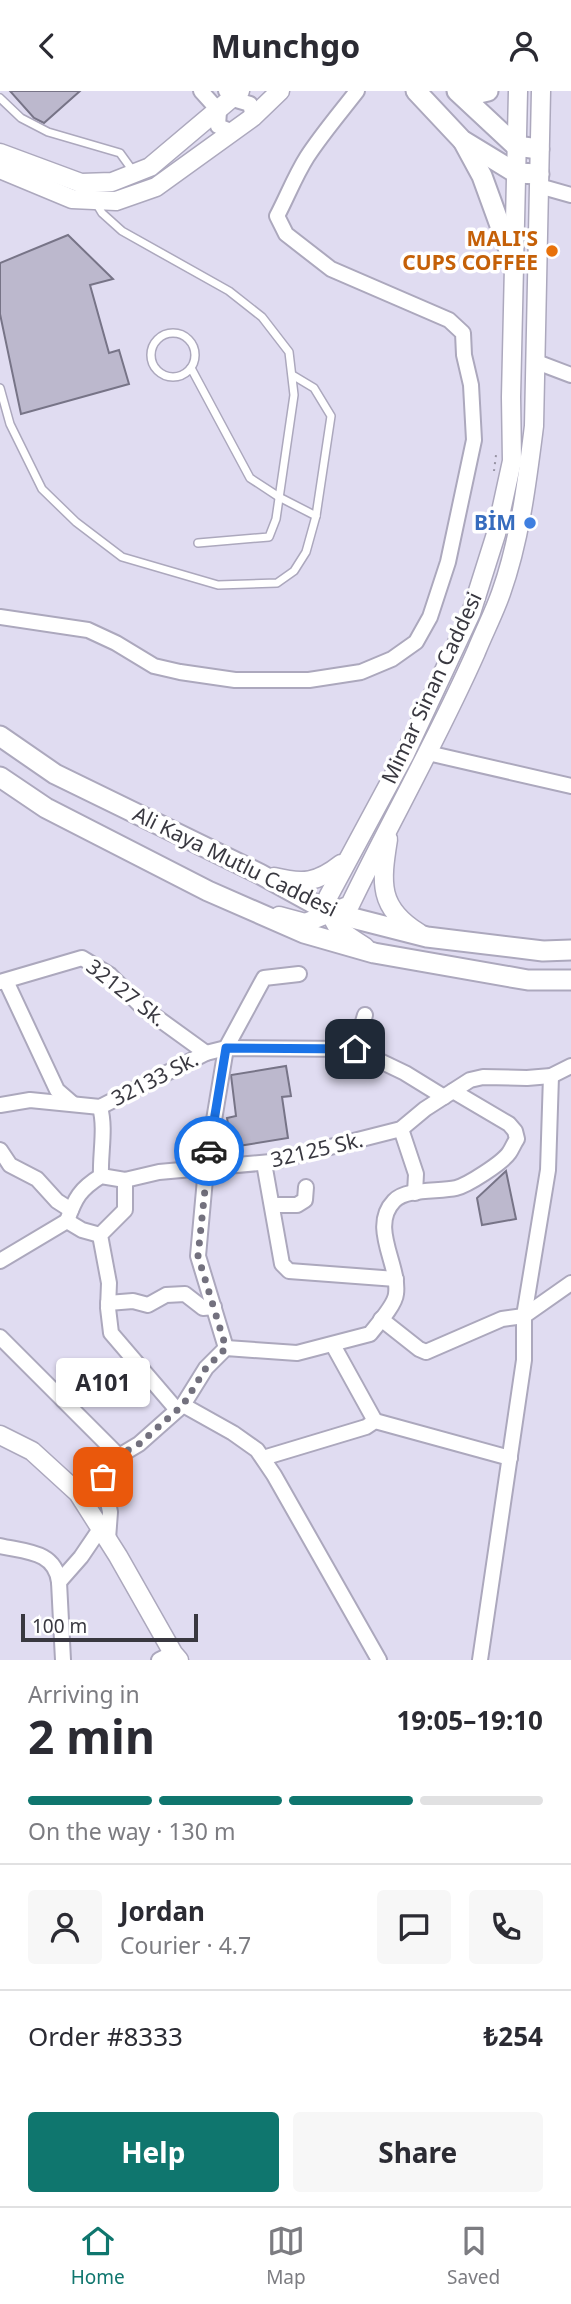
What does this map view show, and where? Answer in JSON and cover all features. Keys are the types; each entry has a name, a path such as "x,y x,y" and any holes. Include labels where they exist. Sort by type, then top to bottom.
{"main road":[{"path":"416,91 462,140 482,176 514,264"},
{"path":"457,91 516,146 539,149"},
{"path":"463,91 475,94 488,91"},
{"path":"462,140 516,173 539,180"},
{"name":"Ali Kaya Mutlu Caddesi","path":"0,736 55,774 328,905 427,937 543,951 571,950"},
{"name":"Ali Kaya Mutlu Caddesi","path":"0,777 46,808 208,891 304,933 374,953 528,980 571,981"}],"street":[{"path":"201,91 219,111 218,125 233,132"},
{"path":"0,169 72,199 116,201 156,187 253,117 280,91"},
{"path":"0,617 88,630 154,666 235,680 309,681 361,672 392,659 416,642 430,617 448,562 474,440 471,385 464,355 463,333 449,320 331,269 286,234 277,216 306,159 357,91"},
{"name":"Mimar Sinan Caddesi","path":"244,907 305,923 328,905 349,857 405,754 471,613 496,534 512,461 517,91"},
{"name":"Mimar Sinan Caddesi","path":"328,905 350,905 390,822 447,716 501,593 517,533 534,426 541,91"},
{"path":"0,153 81,183 112,182 150,167 219,111 233,94 250,104 253,117"},
{"path":"539,180 571,195"},
{"path":"534,361 571,375"},
{"path":"428,753 571,786"},
{"path":"390,822 384,862 385,896 392,911 402,922 427,937"},
{"path":"260,874 299,883 326,876 349,857"},
{"path":"328,905 336,928 374,953"},
{"name":"32127 Sk.","path":"3,981 82,958 110,975 141,1006 206,1053"},
{"path":"226,1348 198,1256 206,1168 226,1048 264,978 299,974"},
{"path":"3,981 57,1090 72,1103"},
{"path":"355,1049 365,1015"},
{"path":"59,1582 104,1534 110,1512 103,1477 119,1455 139,1444 180,1408 206,1368 226,1348 297,1353 370,1334 396,1297 396,1279 384,1229 385,1214 395,1199 415,1193 455,1188 468,1183 508,1155 517,1139 509,1124 355,1049 226,1048"},
{"name":"32133 Sk.","path":"0,1105 30,1100 100,1107 206,1053 226,1048"},
{"path":"449,1094 470,1080 483,1077 551,1076 571,1066"},
{"path":"480,1660 524,1360 524,1316 548,1170 551,1076"},
{"name":"32125 Sk.","path":"101,1176 125,1181 159,1173 264,1163 401,1129 449,1094"},
{"path":"0,1261 69,1216 73,1202 85,1186 101,1176 100,1155 104,1120 100,1107"},
{"path":"401,1129 416,1174 415,1193"},
{"path":"0,1150 10,1165 37,1179 82,1230 100,1235"},
{"path":"264,1163 282,1264 289,1271 396,1279"},
{"path":"100,1235 125,1210 125,1181"},
{"path":"272,1205 297,1205 305,1200 306,1187"},
{"path":"100,1235 109,1283 111,1333 180,1408 233,1433 257,1450 379,1660"},
{"path":"381,1319 426,1352 502,1319 524,1316 571,1283"},
{"path":"108,1303 133,1301 148,1305 166,1295 185,1294 203,1308 214,1307"},
{"path":"0,1337 119,1455"},
{"path":"333,1345 375,1422"},
{"path":"263,1458 375,1422 510,1458"},
{"path":"0,1435 32,1451 78,1493 104,1534 170,1658"},
{"path":"0,1546 48,1558 57,1569 63,1660"}],"lane":[{"path":"0,98 21,118 48,132 120,153 135,173"},
{"path":"94,200 102,212 122,231 229,291 262,317 289,352 294,376 294,395 276,519 269,537 198,543"},
{"path":"191,368 186,373 172,377 158,372 151,359 153,345 164,335 178,334 185,337 194,348 191,368 250,478 316,516"},
{"path":"0,387 10,424 42,489 76,522 122,557 218,585 276,583 294,571 306,552 316,516 331,416 314,388 294,376"},
{"path":"0,417 10,424"}],"building":[{"path":"10,91 80,91 44,123 34,118"},
{"path":"68,235 113,279 90,285 109,353 119,350 129,384 21,414 0,314 0,263"},
{"path":"286,1066 291,1096 282,1097 288,1138 232,1147 227,1118 236,1116 231,1075"},
{"path":"506,1171 516,1219 482,1225 477,1198"}],"way so far":[{"path":"103,1477 119,1455 139,1444 183,1405 206,1368 226,1348 198,1256 209,1151"}],"place":[{"name":"MALI'S CUPS COFFEE","path":"552,251"},
{"name":"BİM","path":"530,523"},
{"name":"A101","path":"103,1477"}],"route":[{"path":"209,1151 226,1048 355,1049"}]}
